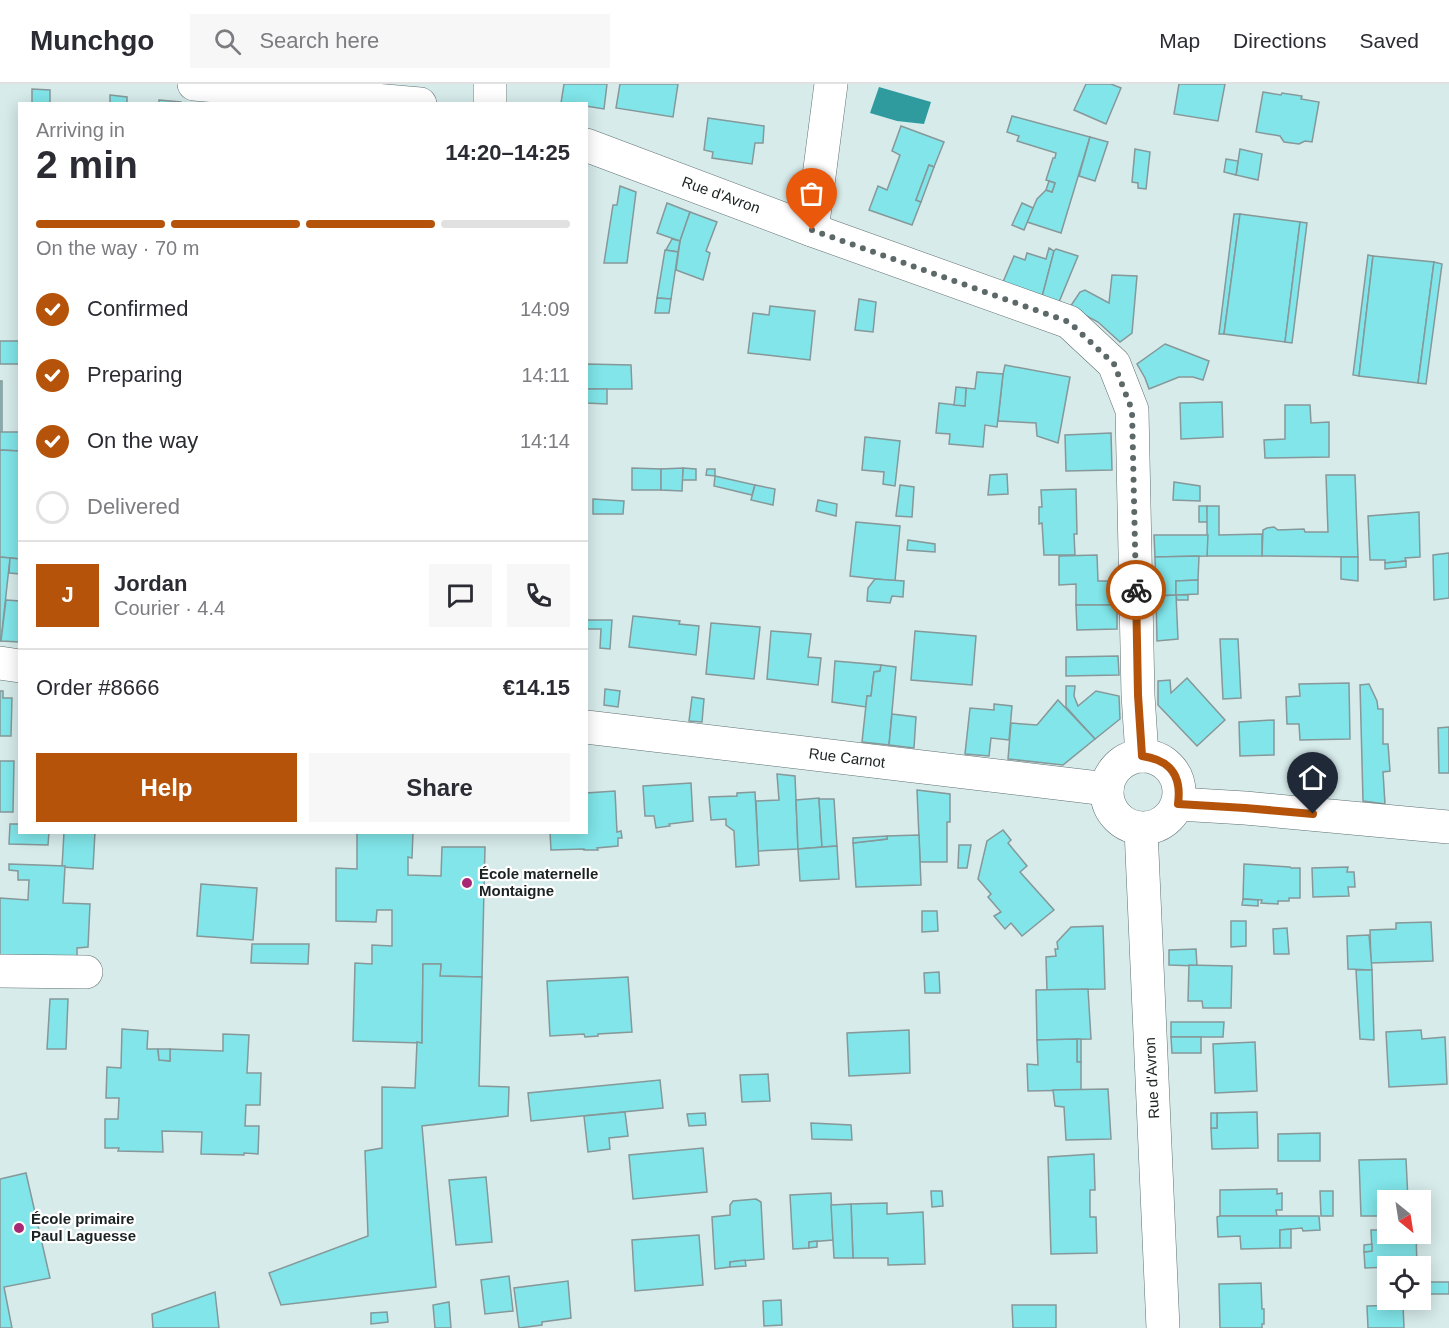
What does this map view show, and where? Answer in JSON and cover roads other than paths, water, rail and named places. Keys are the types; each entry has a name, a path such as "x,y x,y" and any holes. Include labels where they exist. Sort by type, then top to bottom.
{"street":[{"path":"194,84 397,102"},
{"path":"490,84 490,102"},
{"path":"812,230 831,84"},
{"name":"Rue d'Avron","path":"588,146 812,230 1069,322 1114,364 1132,410 1138,695 1142,756"},
{"path":"0,663 18,666"},
{"name":"Rue Carnot","path":"588,727 1107,789"},
{"path":"1142,756 1154,757 1173,770 1180,792 1173,814 1164,823 1153,828 1141,829 1119,820 1112,812 1107,789 1114,770 1132,758 1142,756"},
{"path":"1178,804 1449,827"},
{"name":"Rue d'Avron","path":"1141,829 1163,1328"},
{"path":"0,971 86,972"}],"water":[{"path":"879,87 931,102 924,124 897,121 870,113"}],"place":[{"name":"École maternelle Montaigne","path":"467,883"},
{"name":"École primaire Paul Laguesse","path":"19,1228"}]}
